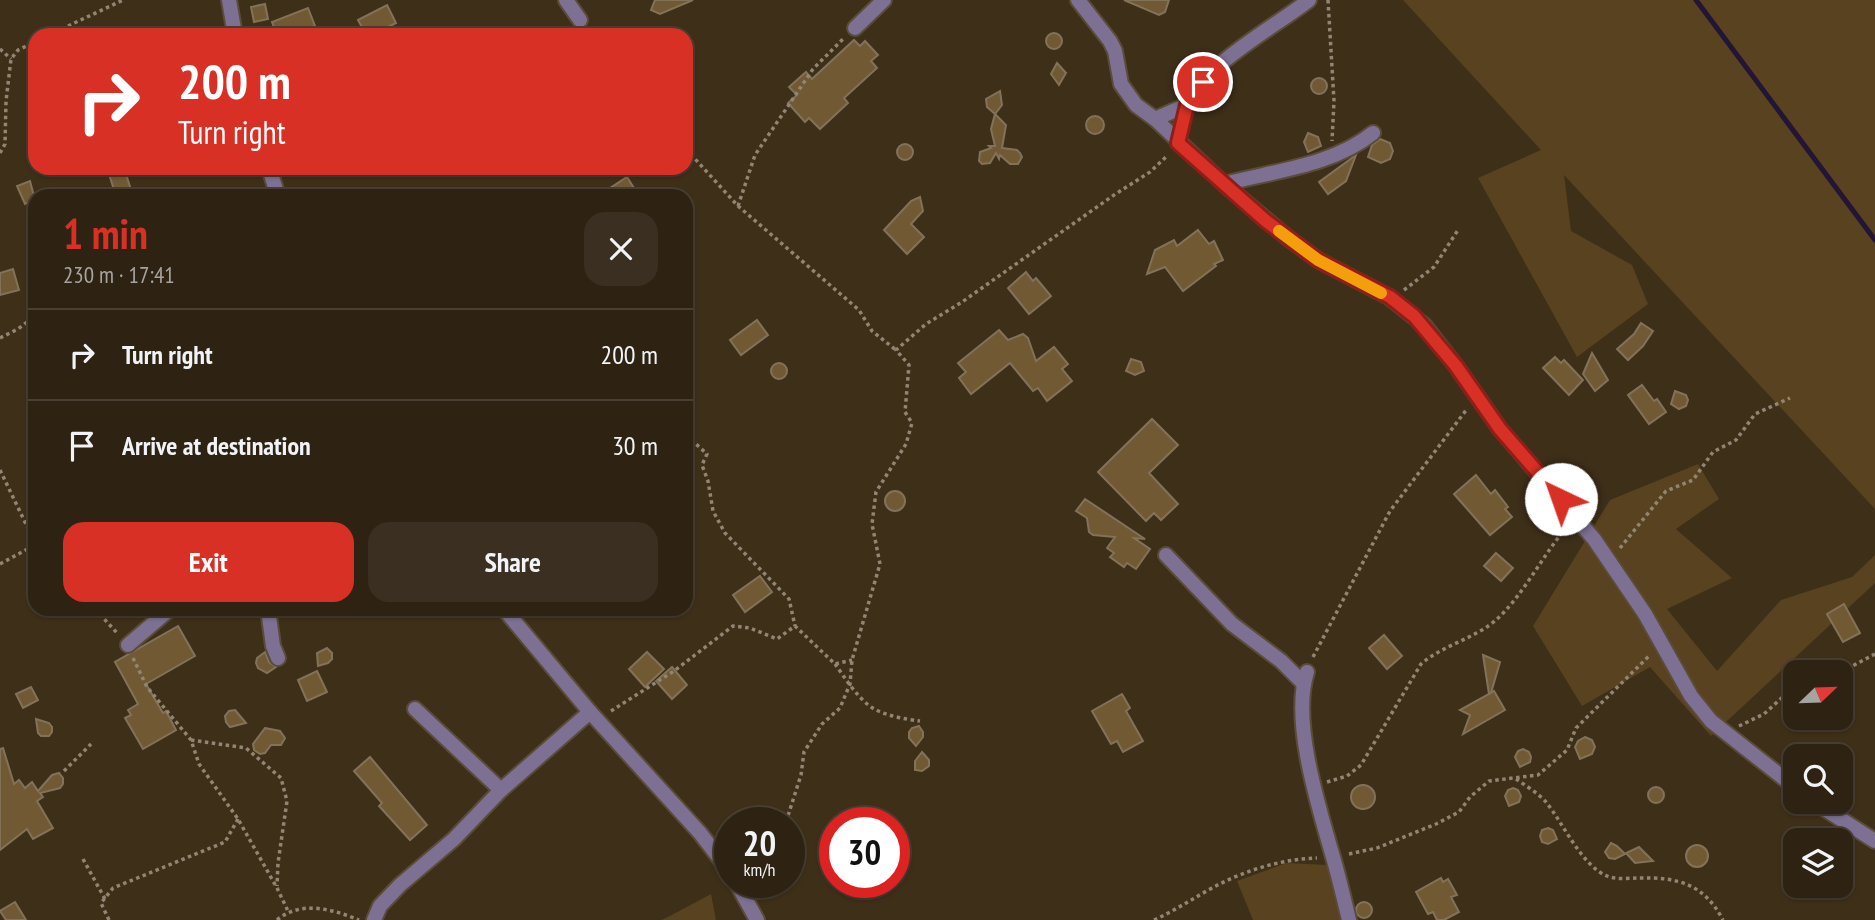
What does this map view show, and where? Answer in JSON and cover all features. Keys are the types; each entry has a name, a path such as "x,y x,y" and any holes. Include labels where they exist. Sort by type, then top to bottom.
{"street":[{"path":"229,0 234,28"},
{"path":"566,0 580,20"},
{"path":"855,27 884,0"},
{"path":"1078,0 1110,41 1115,51 1121,84 1136,104 1266,221 1318,260 1390,297 1424,325 1519,452 1576,516 1609,560 1690,696 1711,721 1783,779"},
{"path":"1178,143 1187,105 1212,73 1273,24 1309,0"},
{"path":"1155,119 1187,105"},
{"path":"1224,184 1331,157 1373,133"},
{"path":"1166,555 1232,624 1305,677 1302,718 1314,786 1349,920"},
{"path":"128,645 162,616"},
{"path":"269,616 273,646 278,658"},
{"path":"510,616 714,851"},
{"path":"415,709 501,790"},
{"path":"374,920 380,906 454,839 501,790 594,716"},
{"path":"1833,814 1875,841"},
{"path":"745,898 757,920"}],"path":[{"path":"64,28 123,0"},
{"path":"1328,0 1334,101 1331,157"},
{"path":"738,206 755,155 813,69 855,27"},
{"path":"0,153 5,144 11,59 18,50 28,45"},
{"path":"0,49 11,59"},
{"path":"895,350 926,324 1150,172 1178,143"},
{"path":"693,157 738,206 859,310 872,331 909,365 905,412 912,423 906,444 876,492 872,524 880,564 852,660 850,684 840,708 822,724 804,752 801,775 791,807"},
{"path":"1390,297 1414,284 1434,267 1458,230"},
{"path":"0,338 28,321"},
{"path":"1305,677 1315,652 1390,511 1477,396"},
{"path":"1609,560 1666,491 1693,480 1713,452 1736,440 1755,414 1790,398"},
{"path":"693,441 707,454 702,465 708,481 713,511 725,533 789,599 795,626 835,664 871,707 896,717 920,721"},
{"path":"0,470 28,529"},
{"path":"1314,786 1347,776 1361,765 1421,664 1432,654 1497,619 1576,516"},
{"path":"0,564 28,548"},
{"path":"594,716 674,671 733,626 750,628 777,639 795,626"},
{"path":"1154,920 1213,888 1261,867 1377,848 1459,812 1470,797 1489,781 1538,775 1567,750 1576,728 1661,644"},
{"path":"1853,666 1875,654"},
{"path":"835,664 852,660"},
{"path":"147,687 191,740 199,764 238,820 288,911"},
{"path":"1724,732 1764,714 1783,697"},
{"path":"191,740 246,748 281,778 287,801 277,888"},
{"path":"64,772 91,744"},
{"path":"1516,779 1544,800 1581,852 1599,872 1610,878 1651,877 1683,881 1706,895 1724,920"},
{"path":"109,920 101,903 113,888 225,842 238,820"},
{"path":"83,859 105,899"},
{"path":"277,920 288,911 306,908 333,909 359,920"}],"shaded area":[{"path":"1403,0 1875,0 1875,509 1564,175 1571,231 1632,265 1648,304 1577,357 1478,178 1541,150"},
{"path":"1698,464 1719,499 1676,529 1732,578 1667,609 1717,671 1781,600 1852,577 1875,555 1875,583 1792,660 1783,660 1783,669 1711,736 1650,667 1582,706 1533,626 1610,500"},
{"path":"1286,863 1328,865 1341,920 1253,920 1237,881"},
{"path":"711,894 716,920 661,920 668,917"}],"building":[{"path":"655,0 693,0 660,14 651,10"},
{"path":"1124,0 1169,0 1165,12 1159,15"},
{"path":"265,4 268,19 254,22 251,7"},
{"path":"387,5 396,23 386,28 362,28 358,20"},
{"path":"308,8 315,26 274,28 272,22"},
{"path":"1054,33 1062,41 1054,49 1046,41"},
{"path":"854,40 860,46 865,41 878,55 871,61 877,68 844,98 848,103 820,129 809,118 805,122 788,103 797,95 789,87 806,72 812,79"},
{"path":"1057,63 1066,73 1059,85 1051,74"},
{"path":"1319,78 1327,86 1319,94 1311,86"},
{"path":"1000,91 1002,105 995,114 987,107 986,99"},
{"path":"995,114 1006,125 1002,148 1020,153 1022,157 1018,164 1010,164 1000,155 999,159 996,153 990,163 982,164 979,161 980,152 991,148 989,146 995,146 991,129"},
{"path":"1091,116 1099,116 1104,125 1102,132 1091,134 1086,129 1086,121"},
{"path":"1308,133 1318,137 1321,146 1308,152 1304,142"},
{"path":"1380,139 1390,143 1393,151 1390,159 1381,163 1368,157 1372,145"},
{"path":"902,144 908,144 913,152 911,158 902,160 897,155 897,149"},
{"path":"1356,155 1346,181 1328,194 1319,182"},
{"path":"109,175 126,175 131,189 114,189"},
{"path":"627,177 635,189 609,189"},
{"path":"30,181 32,189 28,189 28,203 25,204 17,186"},
{"path":"920,197 923,211 911,224 924,237 907,254 884,230 911,201"},
{"path":"1198,230 1209,244 1214,241 1223,260 1214,264 1216,266 1183,291 1165,267 1147,274 1155,250 1174,240 1177,246"},
{"path":"13,269 19,290 0,295 0,273"},
{"path":"1026,272 1033,281 1036,278 1051,296 1029,314 1008,288"},
{"path":"757,320 768,335 741,355 730,340"},
{"path":"1641,323 1653,331 1643,346 1628,360 1617,349 1634,334"},
{"path":"999,330 1008,340 1023,334 1028,338 1036,361 1054,347 1068,364 1062,369 1072,381 1047,401 1038,388 1033,391 1010,363 971,394 959,378 966,372 958,363"},
{"path":"1592,353 1608,380 1595,391 1583,374"},
{"path":"1555,357 1561,363 1564,360 1583,380 1569,395 1543,368"},
{"path":"1131,359 1141,362 1144,371 1135,375 1126,371"},
{"path":"776,363 782,363 787,371 785,377 776,379 771,374 771,368"},
{"path":"1642,385 1666,412 1649,424 1628,395"},
{"path":"1675,391 1686,395 1686,406 1679,409 1671,404"},
{"path":"1152,419 1178,445 1149,473 1178,504 1161,520 1154,513 1146,521 1098,472"},
{"path":"1476,475 1491,494 1495,490 1512,517 1490,535 1454,494"},
{"path":"895,491 902,494 905,501 902,508 895,511 888,508 885,501 888,494"},
{"path":"1085,499 1145,539 1134,538 1150,549 1136,569 1127,563 1124,567 1110,557 1114,553 1107,548 1115,537 1093,535 1089,532 1087,518 1076,511"},
{"path":"1496,553 1513,568 1501,581 1484,566"},
{"path":"760,576 772,592 745,612 733,595"},
{"path":"1844,604 1860,633 1843,642 1827,614"},
{"path":"178,626 195,656 146,684 176,730 143,749 125,718 131,715 128,710 138,704 115,662"},
{"path":"1384,635 1402,656 1387,669 1369,648"},
{"path":"327,648 332,653 332,659 318,666 317,653"},
{"path":"265,652 269,662 276,667 267,673 258,668 256,663 257,658"},
{"path":"647,652 664,669 645,687 629,669"},
{"path":"1483,655 1500,662 1491,693 1494,691 1505,710 1463,734 1470,715 1460,710 1489,694"},
{"path":"672,667 687,685 672,699 656,681"},
{"path":"317,671 327,692 307,701 298,680"},
{"path":"31,687 38,700 23,708 16,694"},
{"path":"1122,694 1130,708 1126,711 1143,741 1123,752 1117,741 1111,744 1092,711"},
{"path":"235,710 246,723 230,727 225,716 229,711"},
{"path":"36,719 49,723 52,732 49,736 41,736 38,733"},
{"path":"919,726 923,737 916,746 909,738 909,732"},
{"path":"265,728 280,731 285,738 281,745 271,745 265,753 260,754 254,750 253,744"},
{"path":"1585,737 1592,740 1595,747 1592,754 1580,759 1575,747 1578,741"},
{"path":"3,748 14,784 19,780 25,788 32,782 38,791 52,775 59,773 63,784 60,788 40,793 43,797 37,801 53,828 33,839 27,829 0,850 0,749"},
{"path":"1523,749 1529,752 1531,757 1530,762 1520,767 1515,757 1518,751"},
{"path":"922,752 929,760 929,766 922,771 915,770 915,761"},
{"path":"370,757 427,825 410,840 379,806 382,803 354,771"},
{"path":"1363,785 1371,789 1375,797 1371,805 1363,809 1355,805 1351,797 1355,789"},
{"path":"1656,787 1664,795 1656,803 1648,795"},
{"path":"1508,790 1518,790 1521,796 1519,802 1509,806 1505,796"},
{"path":"1542,830 1553,830 1557,839 1548,844 1542,842 1540,836"},
{"path":"1611,843 1625,854 1615,859 1609,858 1605,852"},
{"path":"1697,845 1705,848 1708,856 1705,864 1697,867 1689,864 1686,856 1689,848"},
{"path":"1639,847 1653,861 1635,863 1626,853"},
{"path":"1441,878 1443,882 1448,879 1457,895 1451,897 1459,912 1444,920 1437,920 1433,912 1428,914 1416,892"},
{"path":"15,902 26,920 6,920 0,911"},
{"path":"1364,902 1372,910 1364,918 1356,910"}],"waterway":[{"path":"1696,0 1875,240"}],"slow traffic":[{"path":"1279,231 1318,260 1381,293"}],"route":[{"path":"1203,82 1187,105 1178,143 1288,238 1342,274 1390,297 1424,325 1500,429 1561,499"}]}
